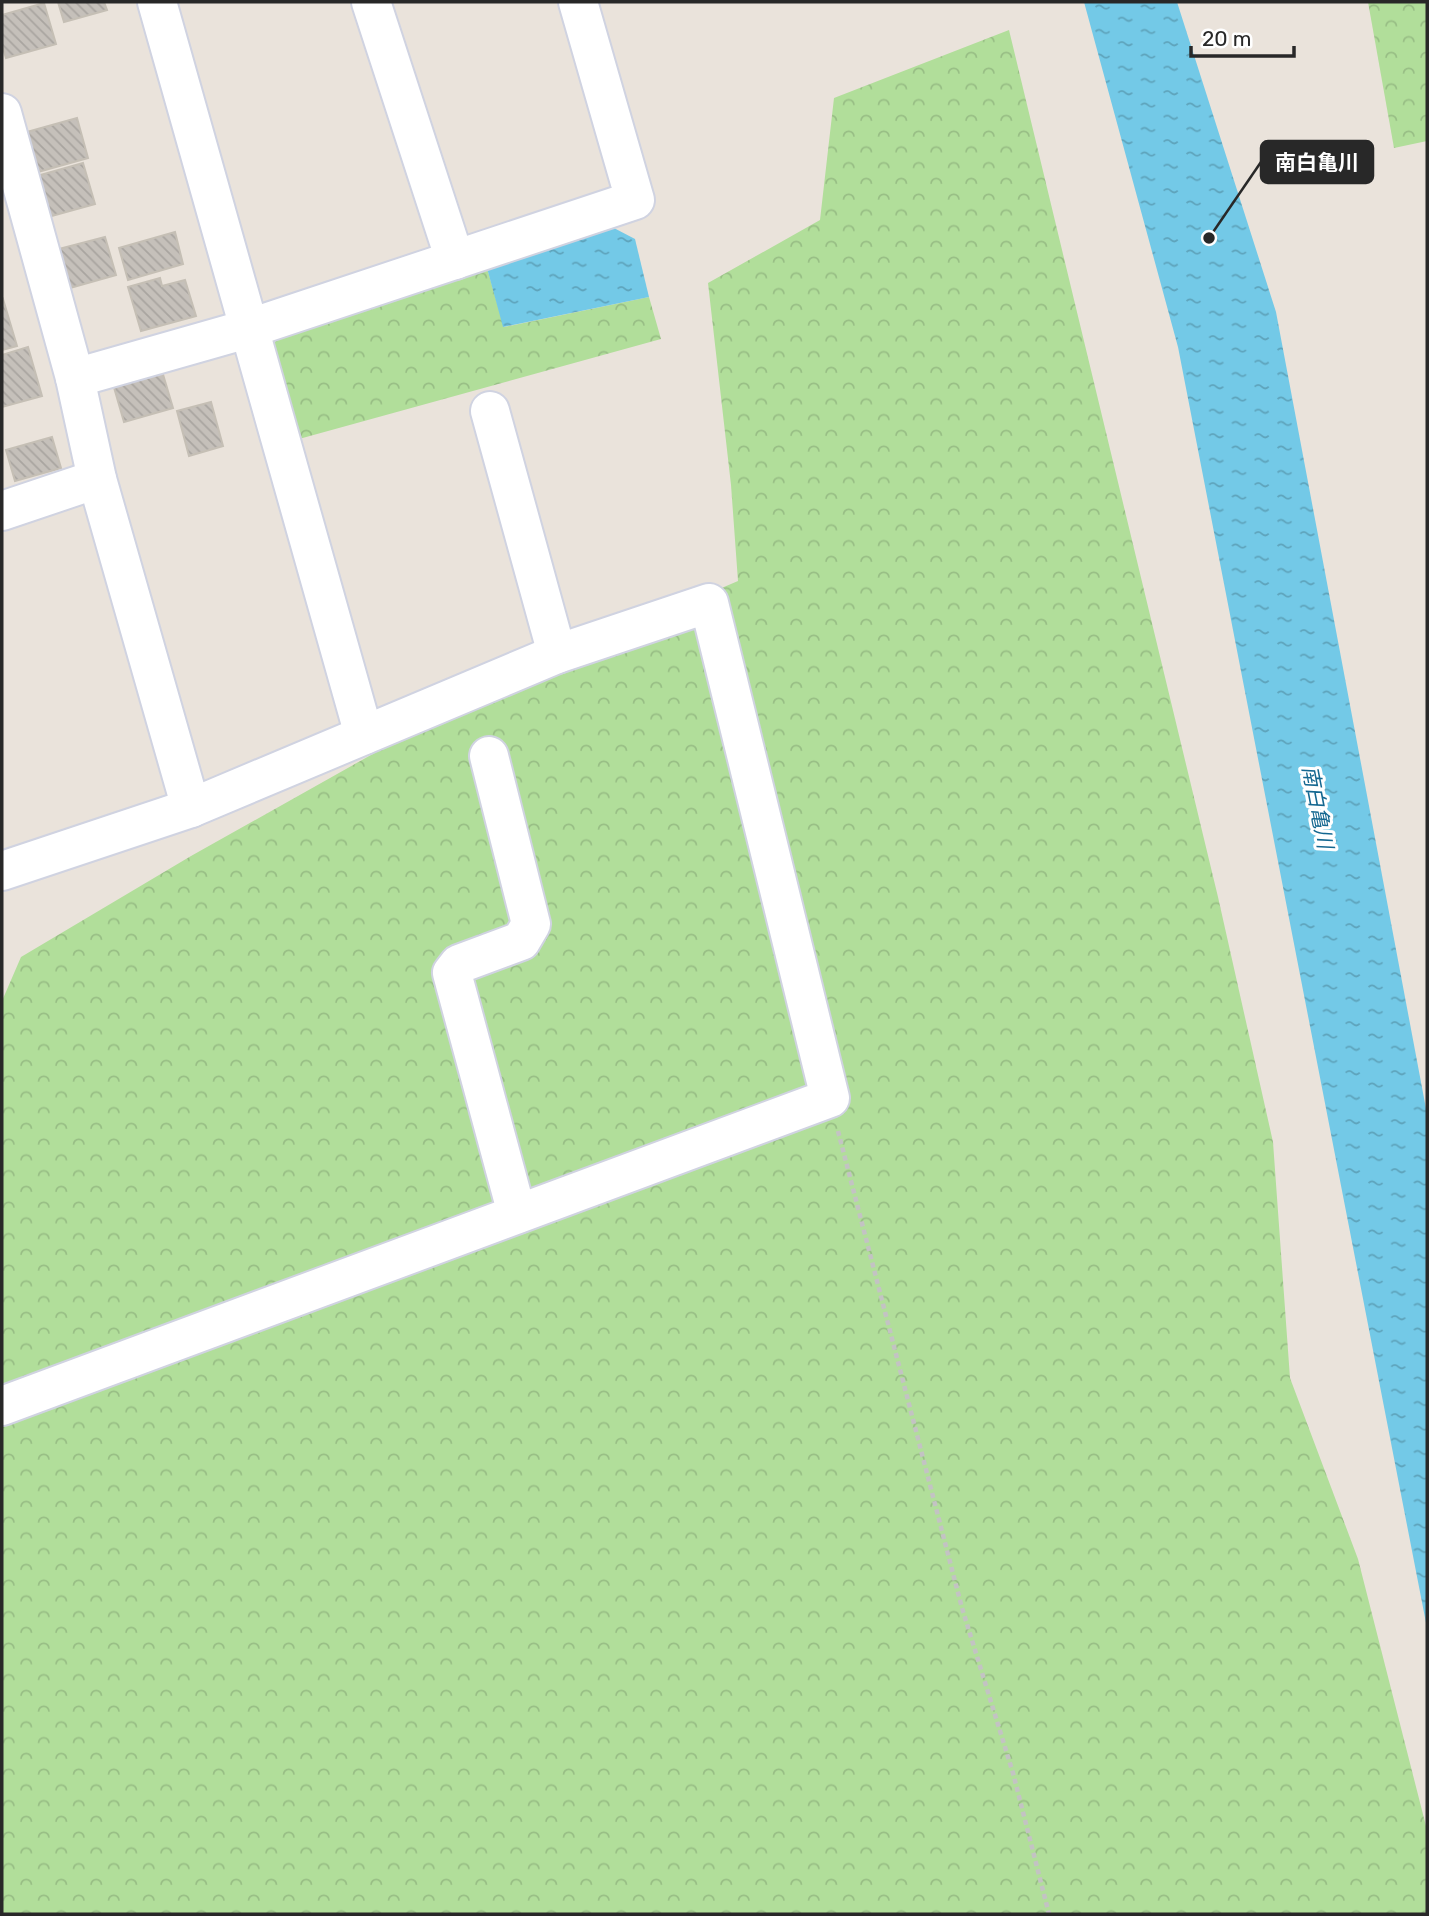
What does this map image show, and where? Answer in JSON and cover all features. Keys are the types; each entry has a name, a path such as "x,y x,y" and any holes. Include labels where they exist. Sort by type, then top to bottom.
{"street":[{"path":"157,2 247,329 364,735"},
{"path":"371,2 455,260"},
{"path":"75,378 247,329 635,200 578,2"},
{"path":"2,113 75,378 97,479 191,808"},
{"path":"490,411 557,654"},
{"path":"2,511 97,479"},
{"path":"2,1406 830,1098 709,603 557,654 191,808 3,867"},
{"path":"489,757 531,924 522,942 459,964 452,973 517,1214"}],"path":[{"path":"830,1098 962,1608 1013,1773 1049,1914"}],"green space":[{"path":"1368,2 1427,2 1427,141 1394,148"},
{"path":"1009,30 1218,897 1273,1142 1290,1378 1358,1559 1427,1830 1427,1914 2,1914 2,1001 21,957 191,856 501,682 738,581 731,485 708,283 820,220 834,98"},
{"path":"487,268 504,327 649,297 661,339 299,439 271,349 283,328"}],"water":[{"path":"1084,2 1177,2 1276,312 1427,1114 1427,1628 1178,347"},
{"path":"612,227 635,239 649,297 503,327 487,268"}],"building":[{"path":"58,2 104,2 107,10 64,22"},
{"path":"44,3 56,44 6,58 2,45 2,15"},
{"path":"77,118 88,158 38,172 27,132"},
{"path":"83,163 95,204 48,217 37,176"},
{"path":"175,232 183,264 128,280 119,248"},
{"path":"105,237 116,275 70,288 59,249"},
{"path":"160,278 162,286 185,280 196,316 141,331 128,287"},
{"path":"2,300 17,346 2,350"},
{"path":"28,347 42,396 2,407 2,355"},
{"path":"162,371 173,408 124,422 113,384"},
{"path":"211,402 223,446 189,456 177,411"},
{"path":"52,437 61,468 15,481 6,450"}],"place":[{"name":"南白亀川","path":"1209,238"}]}
